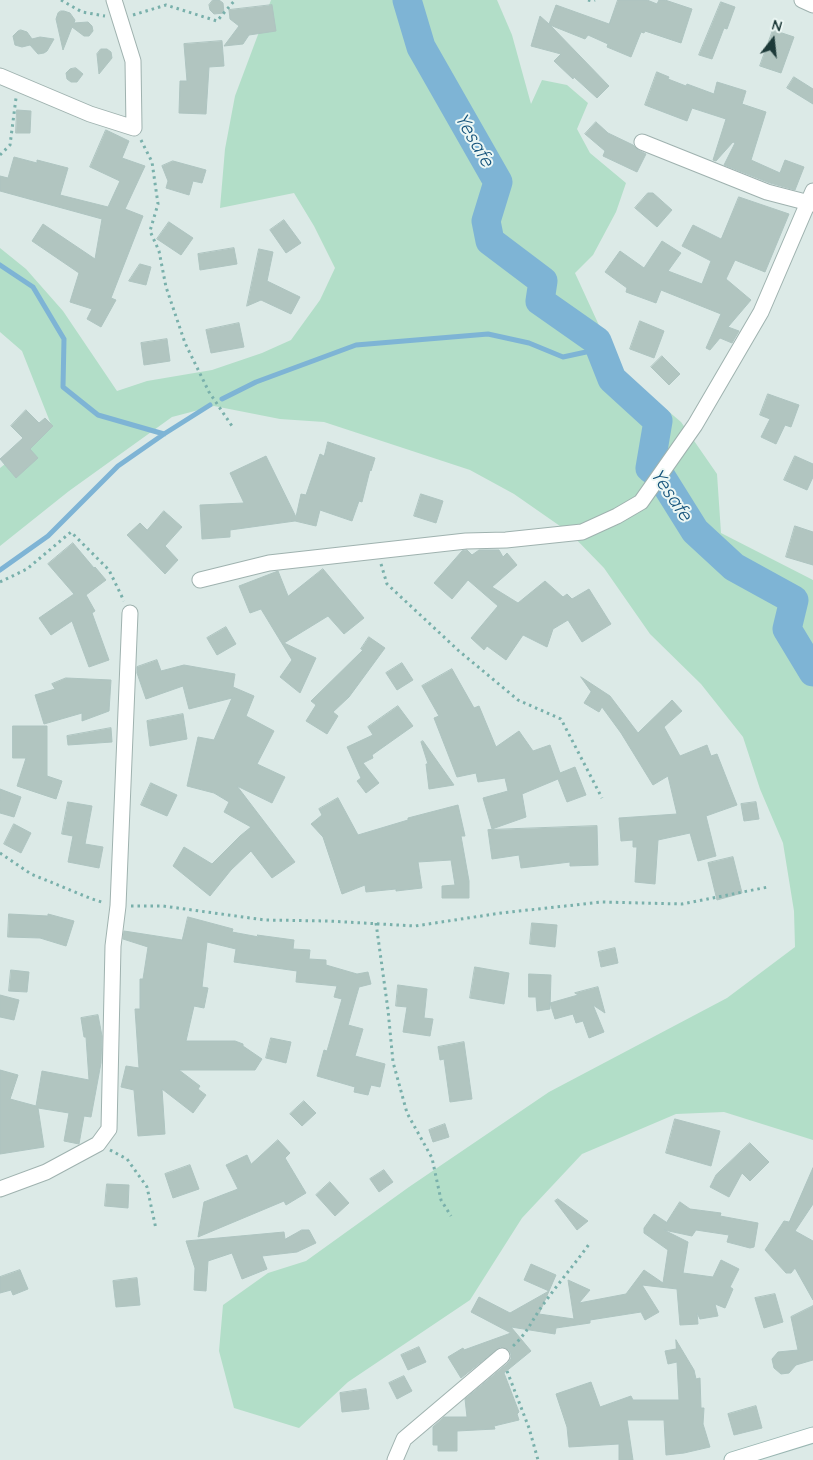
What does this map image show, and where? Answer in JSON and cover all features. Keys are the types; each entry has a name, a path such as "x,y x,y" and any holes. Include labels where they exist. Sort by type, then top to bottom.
{"street":[{"path":"0,76 90,114 134,128 133,60 114,0"},
{"path":"802,0 813,5"},
{"path":"200,580 269,563 466,541 506,540 582,532 642,502 695,425 761,312 812,199 767,192 642,142"},
{"path":"0,1189 46,1172 98,1144 109,1129 113,946 118,906 130,613"},
{"path":"395,1460 404,1439 502,1356"},
{"path":"732,1460 813,1435"}],"path":[{"path":"61,0 82,12 120,19 166,5 217,21 235,0"},
{"path":"588,0 595,0"},
{"path":"0,155 10,145 18,84"},
{"path":"134,128 152,162 158,204 150,231 158,251 166,288 185,343 209,392 232,426"},
{"path":"0,582 26,569 71,532 109,570 130,613"},
{"path":"378,551 387,584 452,644 518,700 561,719 602,798"},
{"path":"0,853 32,874 92,900 118,906 163,906 265,920 415,926 501,913 602,902 682,904 768,887"},
{"path":"376,923 393,1062 407,1113 432,1158 441,1200 451,1216"},
{"path":"98,1144 127,1159 148,1187 156,1229"},
{"path":"538,1460 529,1428 502,1356 524,1335 541,1308 590,1243"}],"green space":[{"path":"271,0 497,0 512,35 531,104 542,80 567,85 588,103 577,129 590,153 626,183 616,212 593,255 575,273 619,369 681,422 717,474 721,533 813,580 813,1140 724,1112 676,1114 582,1154 522,1218 470,1300 348,1382 299,1428 234,1408 219,1351 223,1305 268,1273 306,1261 409,1187 549,1092 727,998 795,947 794,911 783,843 760,789 743,737 701,684 650,634 604,568 570,533 514,494 470,470 324,422 280,419 214,406 172,417 69,491 0,546 0,468 52,427 22,351 0,332 0,248 26,269 63,311 117,391 147,381 212,370 262,353 291,340 320,300 335,268 314,226 294,193 220,208 225,149 235,96"}],"building":[{"path":"213,0 219,0 223,3 224,13 214,14 210,10 209,5"},
{"path":"618,0 647,0 657,4 659,0 665,0 692,9 681,43 645,31 644,33 641,32 631,57 607,47 608,44 588,35 585,39 550,25 609,86 597,98 554,61 561,54 531,46 540,16 549,24 556,5 609,24"},
{"path":"721,2 735,7 727,29 724,28 712,59 699,55"},
{"path":"272,5 276,31 249,35 243,44 224,46 239,26 230,19 229,10"},
{"path":"61,11 70,13 75,20 74,23 88,22 92,26 93,31 89,36 84,36 72,27 63,50 56,19"},
{"path":"21,30 27,32 32,39 40,37 54,39 47,51 38,54 30,45 22,47 15,45 13,36"},
{"path":"773,30 794,37 781,73 760,66"},
{"path":"222,41 224,66 209,67 206,114 179,113 180,81 187,81 184,44"},
{"path":"101,49 107,49 111,52 112,58 99,74 97,54"},
{"path":"76,68 83,74 77,82 71,82 67,79 66,73 70,69"},
{"path":"657,72 669,77 668,79 686,86 687,84 714,94 717,82 746,91 742,104 766,112 751,160 780,173 785,160 804,167 795,190 770,183 724,165 735,143 733,142 716,161 713,160 726,119 692,108 687,121 645,105"},
{"path":"794,77 813,89 813,104 787,88"},
{"path":"17,110 31,111 30,133 16,133"},
{"path":"596,122 608,133 633,145 646,154 637,172 603,156 605,151 585,134"},
{"path":"106,130 129,141 122,158 145,166 125,209 143,216 111,298 116,300 101,327 87,319 92,309 70,302 79,273 32,241 43,224 95,259 102,219 0,191 0,176 8,178 14,157 37,163 37,160 68,168 60,195 108,207 120,181 90,167"},
{"path":"173,161 206,170 202,183 193,181 189,195 166,188 168,181 162,166"},
{"path":"648,193 653,193 672,210 657,227 635,208"},
{"path":"739,197 789,214 765,272 735,260 726,279 751,300 728,327 739,331 732,343 720,338 710,350 706,348 721,314 661,290 656,303 626,292 627,288 605,272 620,251 644,268 662,241 681,253 668,271 702,284 711,261 682,246 693,225 721,239"},
{"path":"284,220 301,243 286,253 270,230"},
{"path":"169,222 193,238 181,255 157,239"},
{"path":"234,248 237,264 200,270 198,254"},
{"path":"259,249 273,252 267,281 300,297 291,314 261,300 247,306"},
{"path":"140,264 151,267 146,285 129,281"},
{"path":"640,321 664,331 654,358 630,349"},
{"path":"239,323 244,347 211,353 206,330"},
{"path":"167,339 170,361 144,365 141,343"},
{"path":"662,356 680,374 669,385 651,367"},
{"path":"768,394 799,405 791,427 785,425 776,444 761,437 770,419 760,415"},
{"path":"26,410 39,423 45,418 53,426 30,449 38,458 16,478 0,459 23,438 11,426"},
{"path":"328,442 375,458 362,502 359,501 352,521 320,510 316,526 295,521 230,530 230,537 202,539 200,505 244,503 230,473 266,456 296,517 301,494 306,495 320,454 324,456"},
{"path":"795,456 813,464 813,477 807,490 784,480"},
{"path":"421,494 443,501 436,523 414,516"},
{"path":"164,511 182,527 165,546 178,560 165,574 127,535 140,523 147,530"},
{"path":"795,526 813,532 813,565 786,557"},
{"path":"73,543 106,580 86,595 95,611 92,613 109,660 89,667 72,621 51,635 39,618 74,594 48,564"},
{"path":"467,550 472,555 479,550 499,550 503,557 507,553 517,565 492,587 518,603 545,581 563,597 567,594 572,599 589,589 611,624 582,642 568,620 553,629 547,647 523,635 506,660 487,646 484,650 471,638 498,606 468,580 452,599 434,583 462,551"},
{"path":"323,569 364,618 344,634 328,616 284,643 316,658 300,693 280,677 292,660 261,609 250,613 239,586 278,571 288,596"},
{"path":"226,627 236,644 217,655 207,638"},
{"path":"369,637 385,648 349,697 333,712 338,716 327,734 306,721 316,705 311,701 363,650 361,649"},
{"path":"157,660 161,671 184,665 235,674 233,687 254,696 246,716 274,731 257,764 285,777 272,803 237,786 295,862 272,878 251,851 231,870 210,896 173,866 184,847 212,864 251,827 224,812 229,802 214,793 187,786 198,737 214,740 232,698 189,709 183,686 146,699 137,673 137,667"},
{"path":"402,663 413,680 397,690 386,673"},
{"path":"452,669 474,708 479,706 496,747 519,731 533,751 550,745 560,773 575,767 586,795 567,802 558,779 522,794 526,817 492,829 483,798 508,791 505,778 478,782 476,773 457,777 434,718 439,716 422,686"},
{"path":"581,677 610,696 638,733 672,700 682,711 664,727 680,756 707,745 711,756 717,754 737,805 706,816 716,856 698,861 690,833 658,840 655,884 635,882 637,847 633,847 633,840 621,841 619,818 677,814 668,776 653,785 621,733 602,707 599,712 584,703 591,692"},
{"path":"66,678 111,680 109,711 82,721 82,713 44,724 35,695 55,689 52,684"},
{"path":"398,706 413,726 372,755 373,758 363,763 379,783 366,793 357,781 361,778 347,747 373,735 368,727"},
{"path":"183,714 187,739 150,746 147,721"},
{"path":"13,726 47,726 47,776 62,781 56,799 17,786 26,758 13,758"},
{"path":"111,728 112,742 68,745 67,736"},
{"path":"423,741 454,785 429,789 426,764 428,764 421,742"},
{"path":"151,783 177,795 167,816 141,805"},
{"path":"0,789 21,797 14,817 0,813"},
{"path":"338,798 358,835 408,820 408,818 458,805 465,836 461,836 469,881 469,898 442,898 442,886 455,885 451,860 418,862 422,888 366,892 365,885 342,894 323,837 311,824 322,815 319,809"},
{"path":"68,802 92,806 85,844 103,847 99,868 68,862 73,836 62,834"},
{"path":"756,802 759,819 744,821 741,804"},
{"path":"14,824 31,833 21,853 4,844"},
{"path":"597,826 598,865 570,866 570,862 521,868 519,855 492,859 488,830"},
{"path":"733,857 742,893 717,900 708,863"},
{"path":"9,914 48,916 48,914 74,921 66,946 40,938 8,937"},
{"path":"188,917 233,929 232,932 259,937 257,935 294,940 293,949 310,950 309,959 326,960 326,965 357,974 368,972 371,984 359,987 348,1025 363,1029 355,1056 385,1064 380,1087 371,1085 368,1095 354,1092 355,1087 317,1076 324,1050 327,1051 342,999 334,997 337,986 296,982 297,971 234,962 236,949 207,942 202,987 208,988 204,1008 194,1006 186,1041 235,1041 243,1044 243,1046 262,1059 255,1070 179,1070 200,1086 198,1089 206,1095 193,1113 162,1089 165,1134 138,1136 134,1090 121,1087 126,1066 139,1068 135,1009 140,1009 140,979 143,979 148,947 123,939 124,931 182,940"},
{"path":"532,923 557,925 555,947 530,944"},
{"path":"615,948 618,963 601,967 598,952"},
{"path":"475,967 509,973 504,1004 470,998"},
{"path":"11,970 29,972 27,992 9,991"},
{"path":"529,974 551,975 550,1009 537,1011 536,997 529,997"},
{"path":"398,985 427,989 424,1018 433,1019 430,1036 403,1032 407,1007 396,1006"},
{"path":"598,987 605,1013 593,1005 604,1032 589,1038 583,1021 576,1023 573,1014 555,1019 550,1003 578,995 575,993"},
{"path":"0,995 19,1000 14,1020 0,1017"},
{"path":"98,1015 102,1036 101,1063 91,1117 84,1116 79,1144 64,1141 69,1113 38,1108 44,1147 0,1154 0,1070 18,1075 10,1099 36,1106 42,1071 89,1080 86,1037 84,1037 81,1018"},
{"path":"271,1038 291,1042 286,1063 266,1058"},
{"path":"464,1042 472,1099 450,1102 444,1059 440,1060 438,1047"},
{"path":"304,1101 316,1113 302,1126 290,1114"},
{"path":"675,1119 720,1131 711,1166 666,1153"},
{"path":"445,1124 449,1137 433,1142 429,1130"},
{"path":"278,1140 290,1153 285,1158 306,1193 286,1205 284,1201 198,1237 204,1202 238,1189 226,1165 247,1155 251,1164"},
{"path":"750,1143 769,1162 750,1181 742,1173 729,1197 710,1187 716,1175"},
{"path":"190,1165 199,1189 173,1198 165,1174"},
{"path":"813,1168 813,1204 795,1231 813,1241 813,1300 795,1268 791,1273 786,1273 765,1250 784,1221 789,1222"},
{"path":"384,1170 393,1182 379,1192 370,1179"},
{"path":"330,1182 349,1203 335,1216 316,1195"},
{"path":"107,1184 129,1185 128,1208 105,1206"},
{"path":"558,1199 588,1221 577,1230 555,1201"},
{"path":"680,1202 690,1209 721,1213 720,1216 758,1223 754,1247 750,1248 727,1242 729,1235 696,1230 692,1236 664,1230 688,1242 683,1273 713,1277 721,1260 739,1269 730,1287 733,1289 725,1308 715,1304 718,1316 700,1319 697,1313 698,1324 680,1325 677,1289 642,1285 659,1312 645,1320 641,1312 590,1320 590,1323 556,1328 555,1334 511,1327 531,1351 504,1373 519,1412 517,1414 519,1420 494,1426 495,1429 457,1431 457,1451 438,1451 438,1445 433,1445 433,1427 444,1417 467,1417 465,1399 511,1359 509,1350 500,1347 461,1378 448,1357 463,1348 464,1350 511,1333 471,1312 479,1297 510,1313 549,1291 524,1280 531,1264 556,1275 539,1314 574,1319 568,1280 590,1290 579,1303 626,1294 644,1270 663,1283 668,1250 644,1233 644,1228 654,1214 666,1223"},
{"path":"302,1230 309,1230 316,1243 297,1252 262,1256 267,1269 242,1279 232,1253 208,1261 206,1291 194,1290 195,1268 186,1241 284,1232 285,1239"},
{"path":"20,1270 28,1289 13,1295 11,1290 0,1293 0,1277"},
{"path":"137,1278 140,1305 116,1307 113,1281"},
{"path":"775,1294 783,1322 764,1328 755,1298"},
{"path":"813,1306 813,1360 796,1365 789,1373 781,1374 774,1368 772,1359 778,1352 798,1350 791,1317"},
{"path":"676,1340 694,1370 696,1379 700,1378 701,1408 704,1408 703,1424 710,1447 666,1455 664,1420 627,1420 633,1460 619,1460 619,1444 569,1447 567,1427 556,1394 591,1382 600,1407 631,1396 633,1400 679,1400 677,1362 668,1364 665,1351 676,1349"},
{"path":"419,1347 426,1362 408,1370 401,1355"},
{"path":"404,1376 412,1391 397,1399 389,1383"},
{"path":"366,1389 369,1409 342,1412 340,1393"},
{"path":"756,1406 762,1428 734,1435 728,1414"}],"waterway":[{"name":"Yesafe","path":"407,0 421,47 498,182 486,221 490,241 543,281 540,301 597,341 612,379 658,421 650,468 660,475 695,531 734,567 794,600 787,629 813,672"},
{"path":"0,265 33,287 64,339 63,387 98,415 164,434"},
{"path":"222,399 256,382 356,345 488,334 529,343 563,357 600,349"},
{"path":"0,570 48,536 118,466 210,405"}]}
